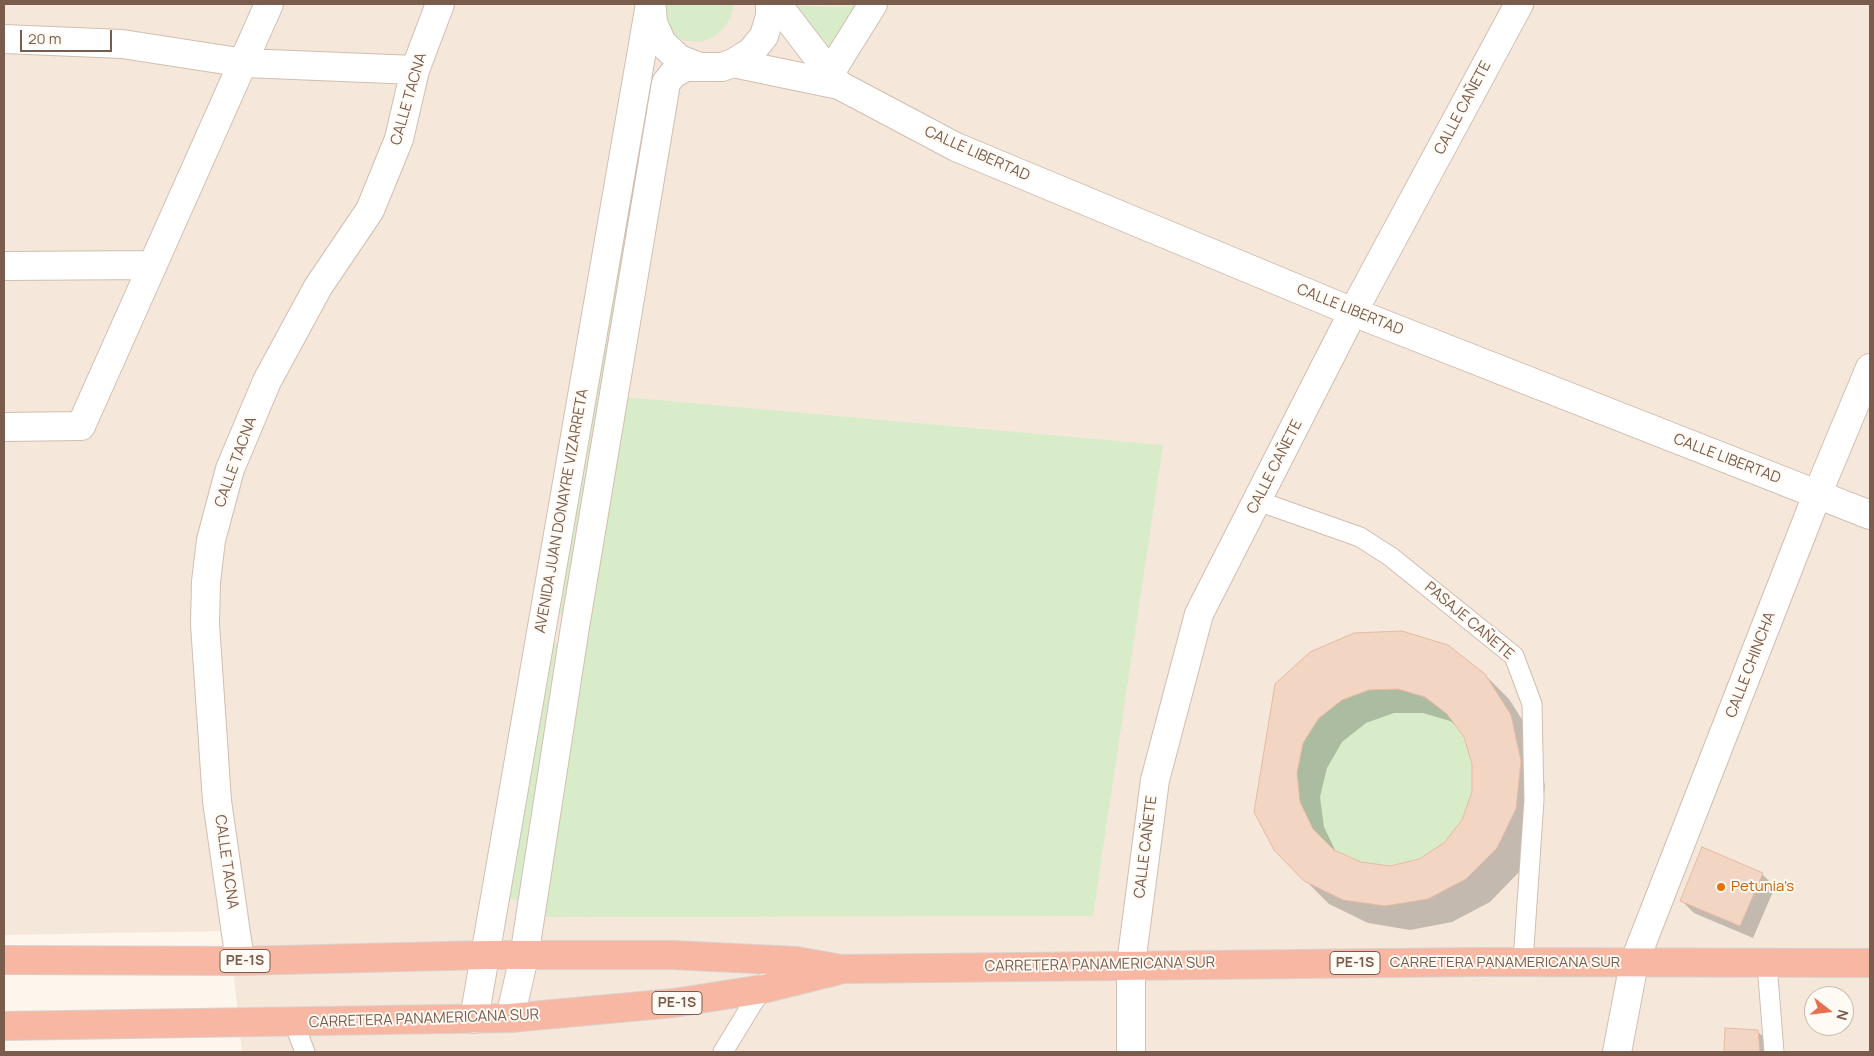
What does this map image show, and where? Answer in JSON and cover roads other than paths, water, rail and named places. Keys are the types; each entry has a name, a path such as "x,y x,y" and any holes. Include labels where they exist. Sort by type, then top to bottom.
{"highway":[{"name":"CARRETERA PANAMERICANA SUR","path":"4,960 240,961 487,955 524,957 672,956 774,959 840,969 1131,964 1870,963"},
{"name":"CARRETERA PANAMERICANA SUR","path":"4,1026 294,1023 510,1018 674,1003 763,989 840,969"}],"street":[{"path":"4,427 80,426 245,63 269,4"},
{"name":"CALLE TACNA","path":"240,961 216,791 205,624 206,582 212,540 230,469 267,382 318,287 370,210 399,139 415,70 440,4"},
{"path":"651,4 652,23 662,43 679,59 700,67"},
{"name":"AVENIDA JUAN DONAYRE VIZARRETA","path":"474,1019 487,955 651,4"},
{"path":"733,63 751,52 764,36 770,16 770,4"},
{"path":"777,4 835,79"},
{"path":"835,79 873,4"},
{"name":"CALLE CAÑETE","path":"1131,1052 1131,964 1155,780 1199,614 1353,312 1519,4"},
{"path":"4,39 122,44 245,63 415,70"},
{"path":"733,63 835,79"},
{"name":"AVENIDA JUAN DONAYRE VIZARRETA","path":"510,1018 524,957 575,627 666,83 673,74 686,67 722,66 733,63"},
{"name":"CALLE LIBERTAD","path":"835,79 956,148 1353,312 1870,515"},
{"path":"4,266 153,266"},
{"name":"CALLE CHINCHA","path":"1617,1052 1634,963 1818,495 1870,368"},
{"path":"544,618 575,627"}],"lane":[{"name":"PASAJE CAÑETE","path":"1258,501 1360,537 1391,557 1514,656 1532,704 1534,800 1523,962"},
{"path":"723,1052 763,989 774,959"},
{"path":"1767,964 1774,1052"},
{"path":"294,1023 305,1052"}],"place":[{"name":"Petunia's","path":"1721,887"}]}
